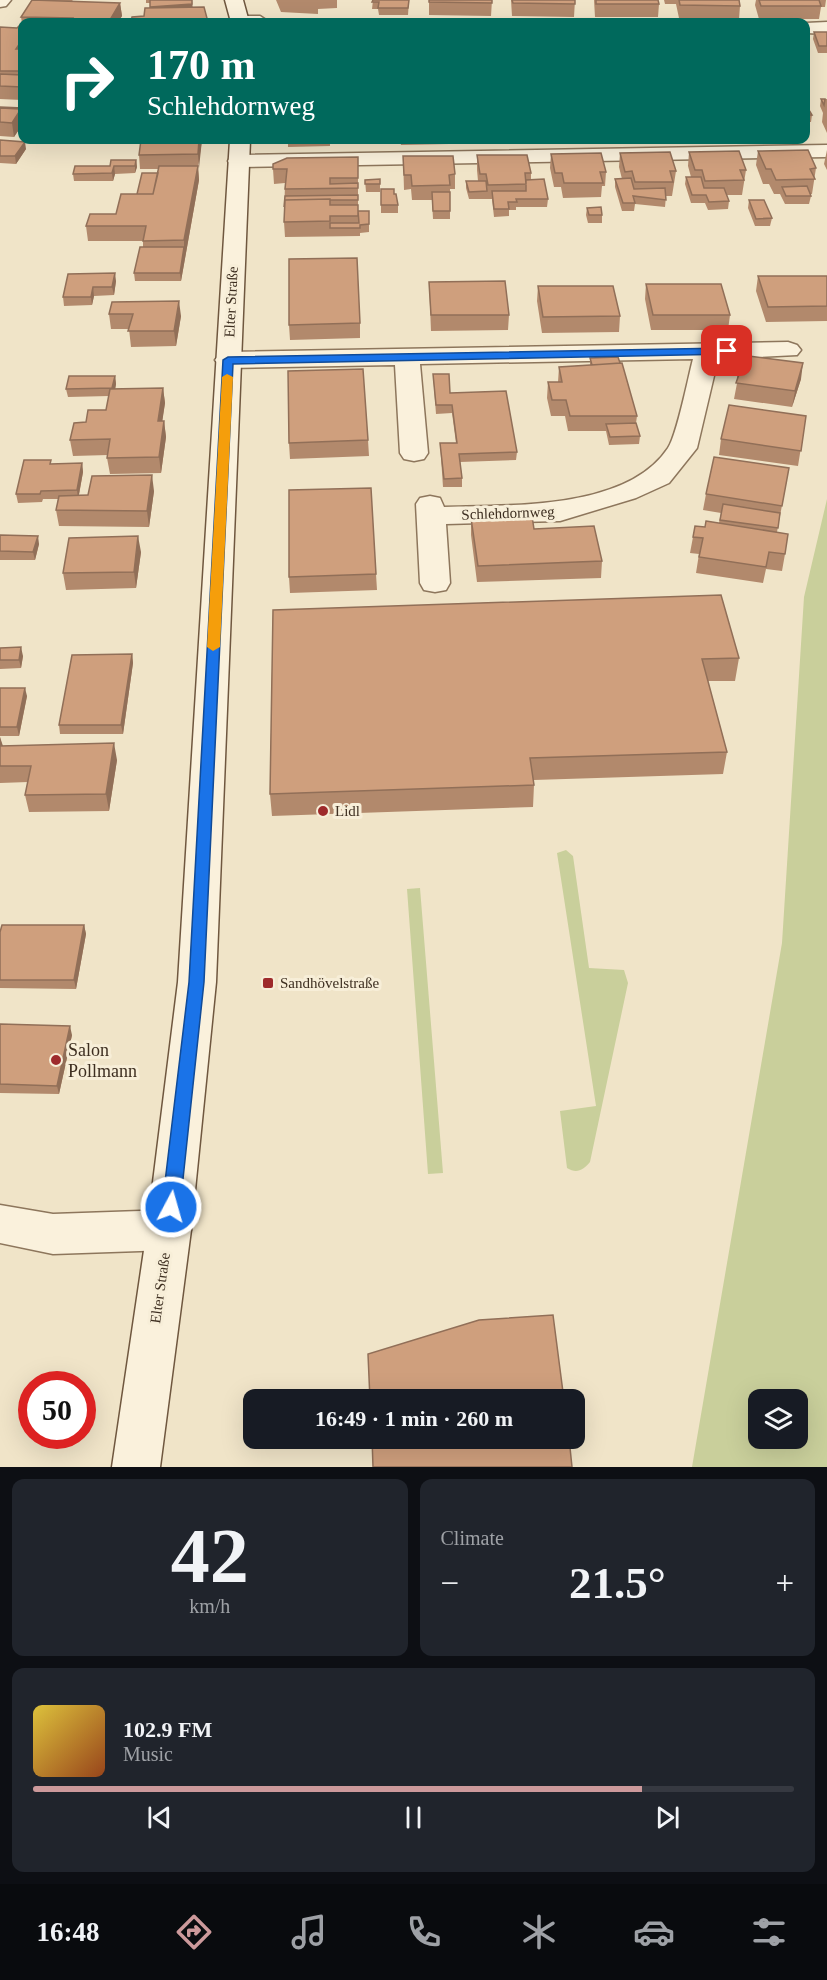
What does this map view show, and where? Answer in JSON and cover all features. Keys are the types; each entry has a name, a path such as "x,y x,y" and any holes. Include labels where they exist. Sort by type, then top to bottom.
{"street":[{"path":"234,0 239,18"},
{"path":"810,28 827,28"},
{"path":"239,150 827,151"},
{"name":"Elter Straße","path":"136,1467 169,1230 196,982 239,150"},
{"path":"228,360 788,350"},
{"name":"Schlehdornweg","path":"435,583 430,510 560,512 626,492 659,477 683,448 707,352"},
{"path":"407,357 414,453"},
{"path":"0,1224 53,1234 169,1230"}],"green space":[{"path":"827,499 827,1467 692,1467 782,943 804,597"},
{"path":"566,850 573,856 589,968 624,970 628,983 590,1162 577,1171 567,1168 560,1111 596,1106 557,853"},
{"path":"420,888 443,1173 428,1174 407,889"}],"building":[{"path":"32,0 120,3 111,18 21,17"},
{"path":"150,0 192,0 192,4 150,7"},
{"path":"373,0 409,0 408,8 378,8 379,2 372,2"},
{"path":"429,0 492,0 492,3 429,2"},
{"path":"512,0 575,0 575,4 513,3"},
{"path":"596,0 658,0 659,4 596,4"},
{"path":"679,0 739,0 740,6 680,5"},
{"path":"759,0 819,0 821,6 761,6"},
{"path":"204,7 207,18 132,18 144,16 145,8"},
{"path":"0,27 17,28 18,71 0,71"},
{"path":"814,32 827,32 827,46 819,46"},
{"path":"0,74 18,75 18,87 0,86"},
{"path":"0,108 18,109 18,114 12,123 0,122"},
{"path":"0,140 24,144 15,156 0,156"},
{"path":"140,144 199,144 198,154 139,155"},
{"path":"808,150 816,168 810,169 815,179 776,180 771,169 766,169 758,151"},
{"path":"739,151 746,170 740,170 744,180 705,181 702,170 695,170 689,152"},
{"path":"670,152 676,171 670,171 673,182 635,182 632,171 625,172 620,153"},
{"path":"601,153 606,172 600,172 603,183 564,183 562,173 555,173 551,154"},
{"path":"477,155 527,155 531,173 525,173 526,184 488,185 486,174 480,174"},
{"path":"403,156 453,156 455,174 449,175 450,185 412,186 411,175 404,175"},
{"path":"358,157 358,178 330,178 330,184 358,183 358,188 285,189 287,169 273,169 273,164 287,158"},
{"path":"111,160 136,160 135,166 114,166 112,173 73,174 75,166 110,166"},
{"path":"159,166 198,166 184,240 143,241 146,226 86,226 90,214 116,214 121,194 153,194"},
{"path":"142,173 158,173 153,194 137,194"},
{"path":"686,177 701,177 704,188 724,188 729,201 709,202 706,195 692,195"},
{"path":"631,178 634,189 665,188 666,200 633,196 635,203 623,203 615,179"},
{"path":"380,179 380,184 365,184 365,180"},
{"path":"544,179 548,199 516,199 517,202 508,202 509,209 494,209 492,191 526,191 526,180"},
{"path":"466,181 486,181 487,191 469,192"},
{"path":"807,186 811,196 786,196 782,187"},
{"path":"381,189 394,189 398,205 381,205"},
{"path":"432,192 450,192 450,211 433,211"},
{"path":"358,195 358,200 285,200 284,207 285,196"},
{"path":"330,199 330,205 358,205 358,216 330,216 330,221 284,222 285,200"},
{"path":"749,200 764,200 772,218 756,219"},
{"path":"601,207 602,215 589,215 587,208"},
{"path":"358,211 369,211 369,224 360,225 360,228 330,228 330,223 359,223"},
{"path":"140,247 184,247 180,273 134,273"},
{"path":"357,258 360,323 289,325 289,259"},
{"path":"115,273 112,287 93,287 91,297 63,297 68,274"},
{"path":"758,276 827,276 827,306 768,307"},
{"path":"505,281 509,315 431,315 429,282"},
{"path":"646,284 721,284 730,315 653,315"},
{"path":"538,286 613,286 620,316 543,317"},
{"path":"179,301 174,331 128,331 133,314 109,314 112,302"},
{"path":"741,355 803,363 795,391 736,383 743,363 739,362"},
{"path":"618,357 620,363 592,365 590,358"},
{"path":"622,363 637,416 570,416 566,400 552,400 548,382 562,382 559,367"},
{"path":"363,369 368,440 289,443 288,371"},
{"path":"433,374 449,374 450,393 506,391 517,452 459,454 462,478 444,479 440,443 457,443 452,405 436,405"},
{"path":"69,376 115,376 112,388 66,389"},
{"path":"163,388 158,421 164,421 159,457 107,458 110,439 70,440 74,423 86,422 88,410 106,410 110,389"},
{"path":"729,405 806,416 801,451 721,439"},
{"path":"636,423 640,436 610,437 606,424"},
{"path":"714,457 789,468 782,506 706,494"},
{"path":"24,460 51,460 50,464 82,463 77,490 16,494"},
{"path":"152,475 147,511 56,510 59,496 88,495 92,476"},
{"path":"371,488 376,574 289,577 289,490"},
{"path":"723,504 780,513 778,528 720,520"},
{"path":"532,516 534,529 594,526 602,561 478,566 471,518"},
{"path":"706,521 788,534 785,554 769,552 766,567 699,557 703,538 693,537 695,526 705,527"},
{"path":"0,535 38,536 33,552 0,551"},
{"path":"138,536 134,572 63,573 69,538"},
{"path":"721,595 739,658 702,659 727,752 530,758 534,785 270,794 273,610"},
{"path":"21,647 19,660 0,660 0,648"},
{"path":"132,654 121,725 59,725 72,655"},
{"path":"0,688 25,688 17,727 0,727"},
{"path":"114,743 106,794 25,795 31,766 0,766 0,746"},
{"path":"2,925 84,925 74,980 0,980"},
{"path":"0,1024 70,1026 57,1086 0,1084"},
{"path":"553,1315 563,1389 370,1389 368,1354 479,1320"},
{"path":"372,1449 570,1449 572,1467 373,1467"}],"slow traffic":[{"path":"213,647 227,377"}],"place":[{"name":"Lidl","path":"323,811"},
{"name":"Sandhövelstraße","path":"268,983"},
{"name":"Salon Pollmann","path":"56,1060"}],"route":[{"path":"171,1207 196,982 228,360 727,351"}]}
